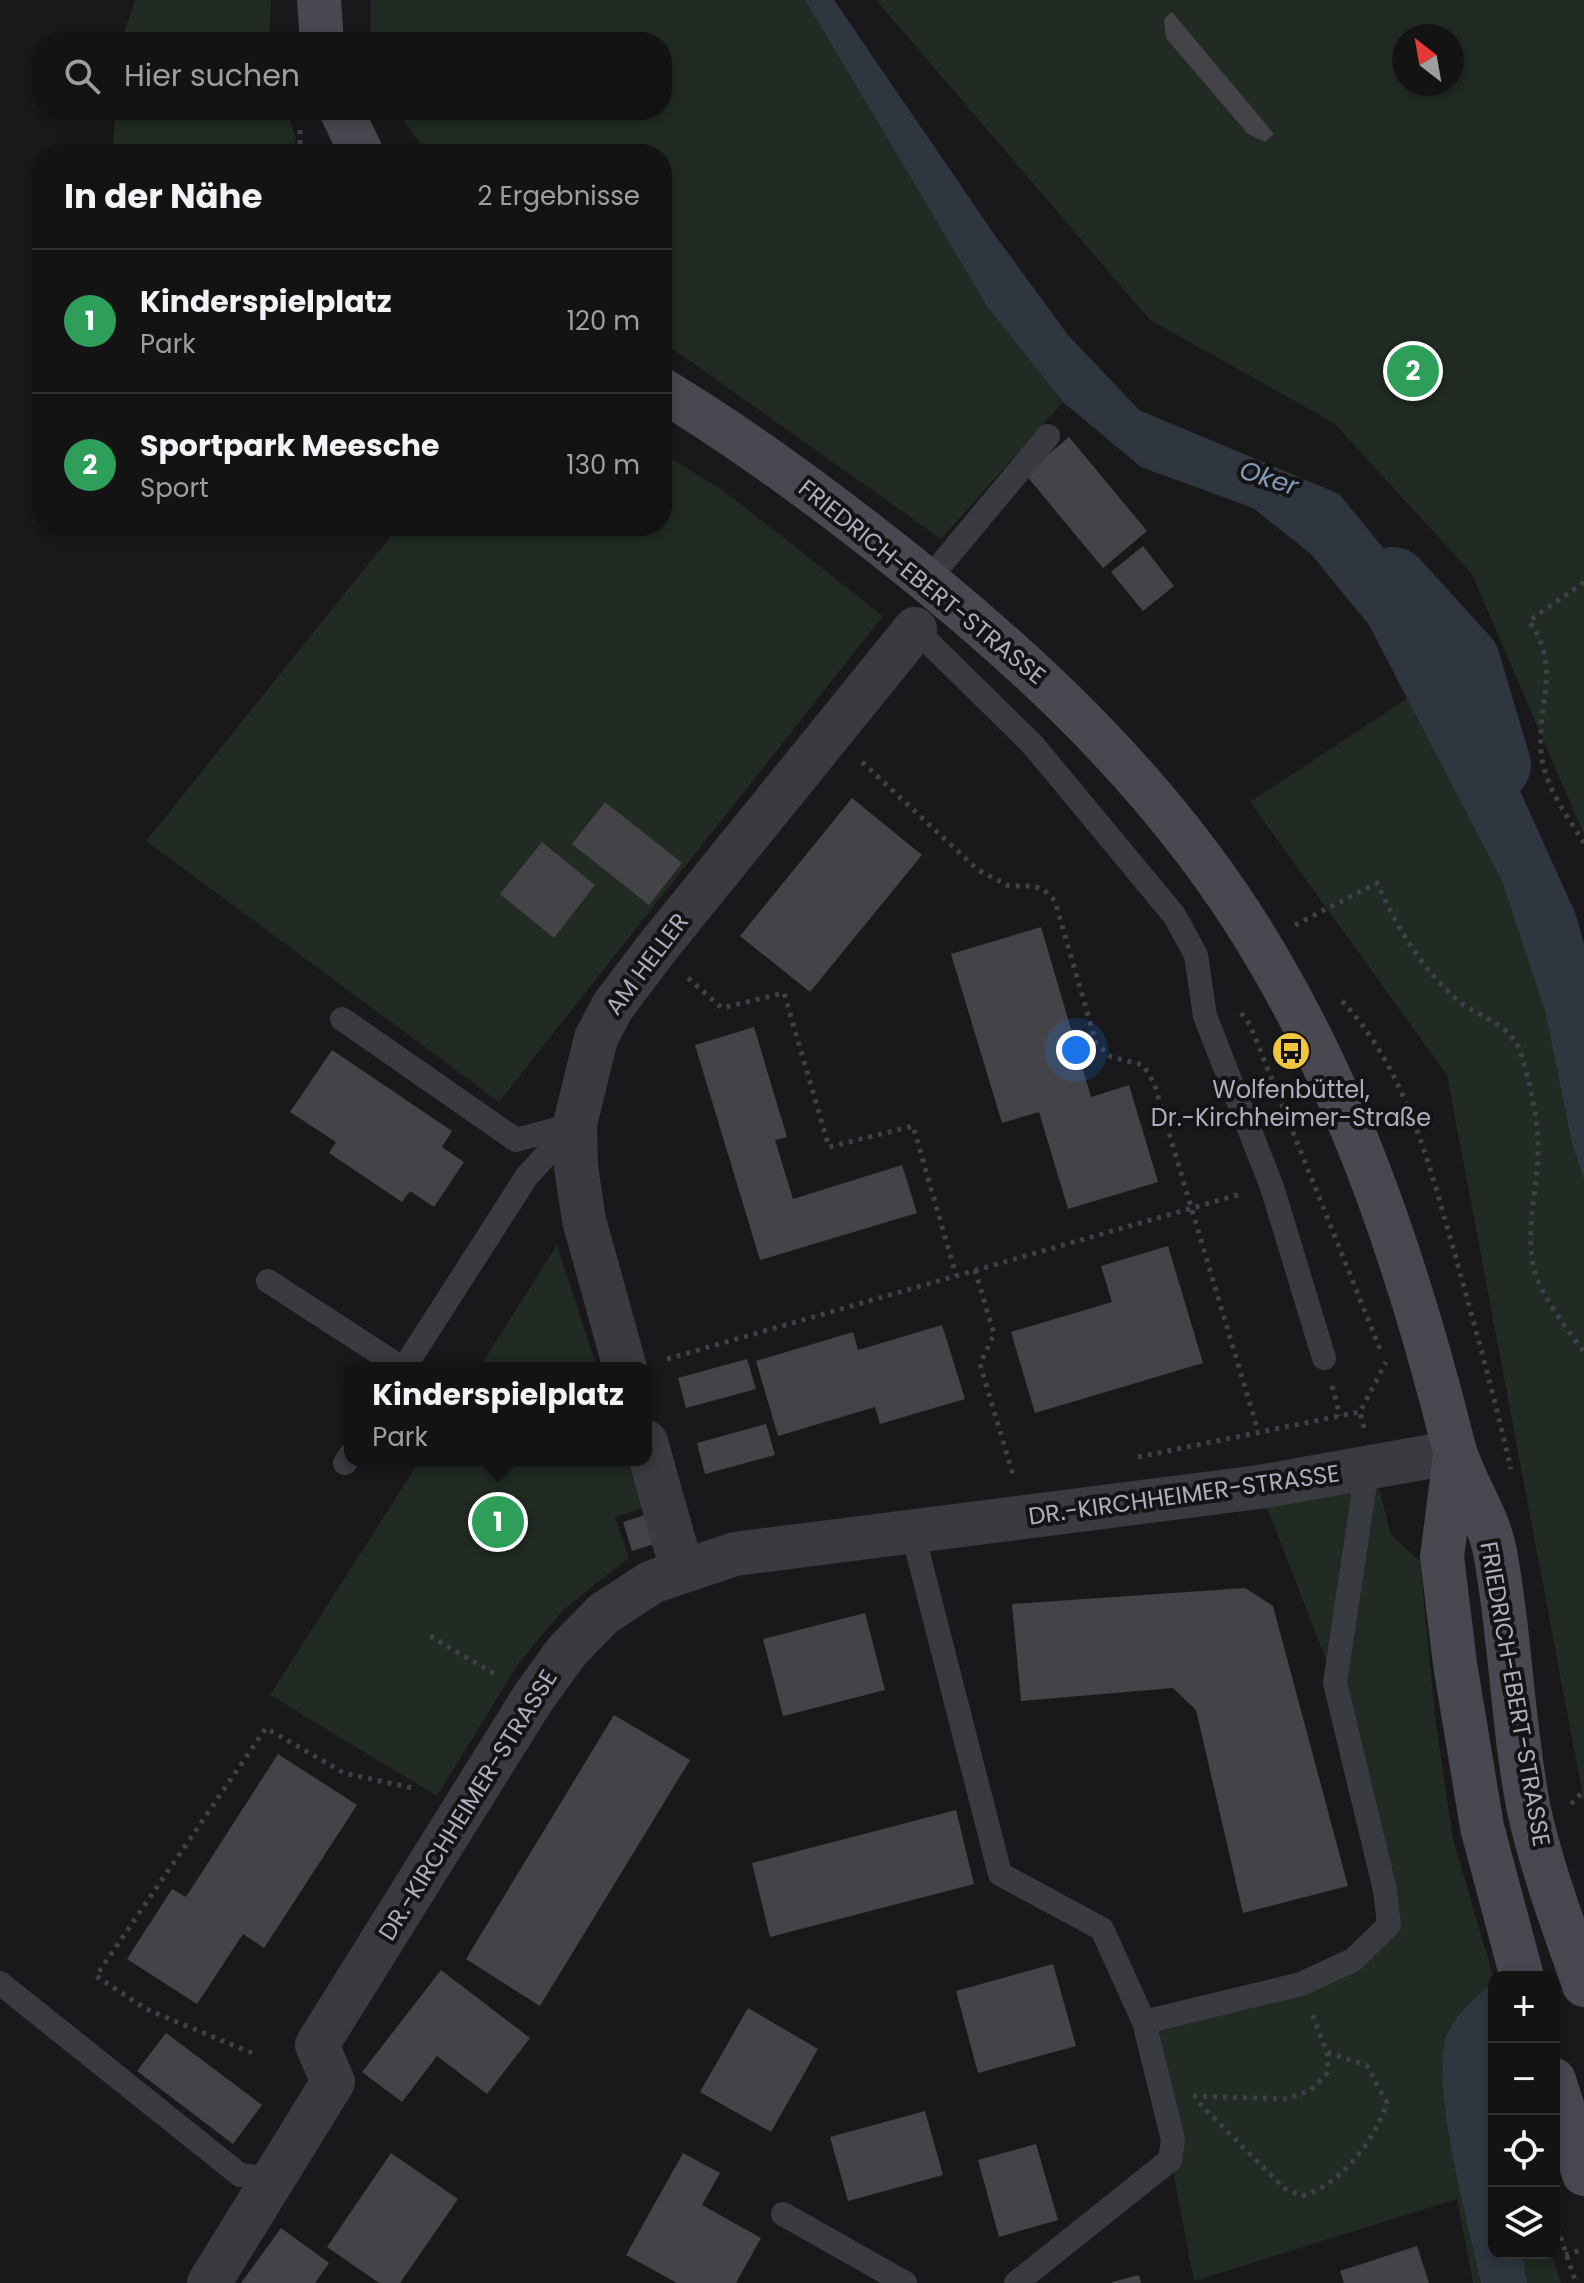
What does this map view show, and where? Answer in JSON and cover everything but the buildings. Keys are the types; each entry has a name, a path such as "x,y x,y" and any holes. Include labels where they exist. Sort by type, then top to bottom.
{"main road":[{"path":"319,0 321,32"},
{"path":"326,120 352,144"},
{"name":"FRIEDRICH-EBERT-STRASSE","path":"672,397 790,474 928,580 1060,696 1118,757 1228,897 1267,957 1305,1027 1348,1122 1399,1255 1429,1345 1455,1452 1495,1547 1510,1687 1530,1812 1556,1905 1584,1985"},
{"name":"FRIEDRICH-EBERT-STRASSE","path":"1455,1452 1442,1557 1468,1756 1520,1971"},
{"path":"1560,2099 1584,2174"}],"street":[{"name":"AM HELLER","path":"644,1362 584,1220 576,1167 575,1124 596,1038 613,1006 656,949 915,629"},
{"name":"DR.-KIRCHHEIMER-STRASSE","path":"209,2283 333,2082 317,2045 533,1698 567,1651 603,1614 642,1588 682,1570 735,1554 791,1544 1026,1517 1367,1470 1455,1452"},
{"path":"652,1463 682,1570"}],"lane":[{"path":"928,580 1048,436"},
{"path":"915,629 1033,745 1174,915 1196,955 1205,1016 1272,1187 1324,1358"},
{"path":"342,1019 516,1140 575,1124"},
{"path":"407,1362 527,1176 575,1124"},
{"path":"268,1281 394,1362"},
{"path":"1144,2022 1301,1984 1353,1960 1389,1925 1385,1890 1335,1683 1367,1470"},
{"path":"912,1530 1000,1874 1102,1929 1144,2022 1173,2140 1170,2160 1016,2283"},
{"path":"0,1983 240,2175 273,2179"},
{"path":"783,2214 905,2283"}],"path":[{"path":"305,144 317,120"},
{"path":"1584,582 1529,621 1541,638 1547,661 1542,760 1552,790 1584,843"},
{"path":"832,733 978,870 1009,886 1044,890 1055,901 1096,1043 1111,1057 1143,1065 1150,1073 1258,1431"},
{"path":"1287,929 1377,883 1390,913 1421,962 1457,1001 1498,1025 1519,1047 1531,1092 1538,1151 1530,1233 1535,1271 1566,1329 1584,1352"},
{"path":"656,949 722,1008 784,993 829,1147 913,1126 956,1275"},
{"path":"1196,955 1250,1025 1385,1362"},
{"path":"652,1362 1191,1206 1272,1187"},
{"path":"975,1270 994,1334 980,1364 1026,1517"},
{"path":"430,1636 533,1698"},
{"path":"252,2053 146,2009 96,1976 266,1728 344,1773 412,1788"},
{"path":"1567,1808 1584,1791"},
{"path":"1159,2083 1192,2096 1287,2099 1311,2090 1328,2072 1327,2052 1301,1984"},
{"path":"1192,2096 1284,2188 1302,2196 1324,2189 1378,2131 1387,2103 1367,2066 1327,2052"},
{"path":"1560,2238 1576,2283"},
{"path":"1565,2255 1584,2249"}],"shaded area":[{"path":"135,0 271,0 269,32 124,32"},
{"path":"371,0 805,0 988,308 1063,402 941,539 672,348 672,144 421,144 403,120 672,120 672,32 370,32"},
{"path":"876,0 1584,0 1584,835 1472,574 1334,423 1150,320"},
{"path":"115,120 290,120 296,137 295,144 113,144"},
{"path":"672,459 724,491 883,616 499,1102 146,841 391,536 672,536"},
{"path":"1464,661 1584,1055 1584,1802 1447,1075 1250,802"},
{"path":"557,1245 595,1362 483,1362"},
{"path":"416,1466 629,1466 643,1508 615,1517 629,1558 564,1609 518,1664 437,1796 270,1695"},
{"path":"1374,1469 1391,1535 1420,1561 1435,1716 1453,1839 1492,1971 1488,1971 1488,2259 1553,2259 1561,2283 1473,2283 1457,2199 1194,2281 1144,2022 1301,1984 1389,1925 1335,1683 1259,1487"}],"water":[{"path":"805,0 834,0 994,234 1068,335 1139,410 1339,494 1444,622 1576,915 1584,944 1584,1179 1572,1143 1546,1014 1502,881 1369,625 1311,554 1253,508 1141,467 1063,402 988,308"},
{"path":"1488,1987 1488,2259 1523,2259 1527,2283 1481,2283 1452,2154 1446,2117 1443,2054 1452,2024"}],"pier":[{"path":"1584,1933 1584,1995 1560,2008 1560,1971 1502,1971 1516,1958"}],"waterway":[{"name":"Oker","path":"1393,583 1464,661 1495,765"}],"place":[{"name":"Sportpark Meesche","path":"1413,371"},
{"name":"Wolfenbüttel, Dr.-Kirchheimer-Straße","path":"1291,1051"},
{"name":"Kinderspielplatz","path":"498,1522"}]}
